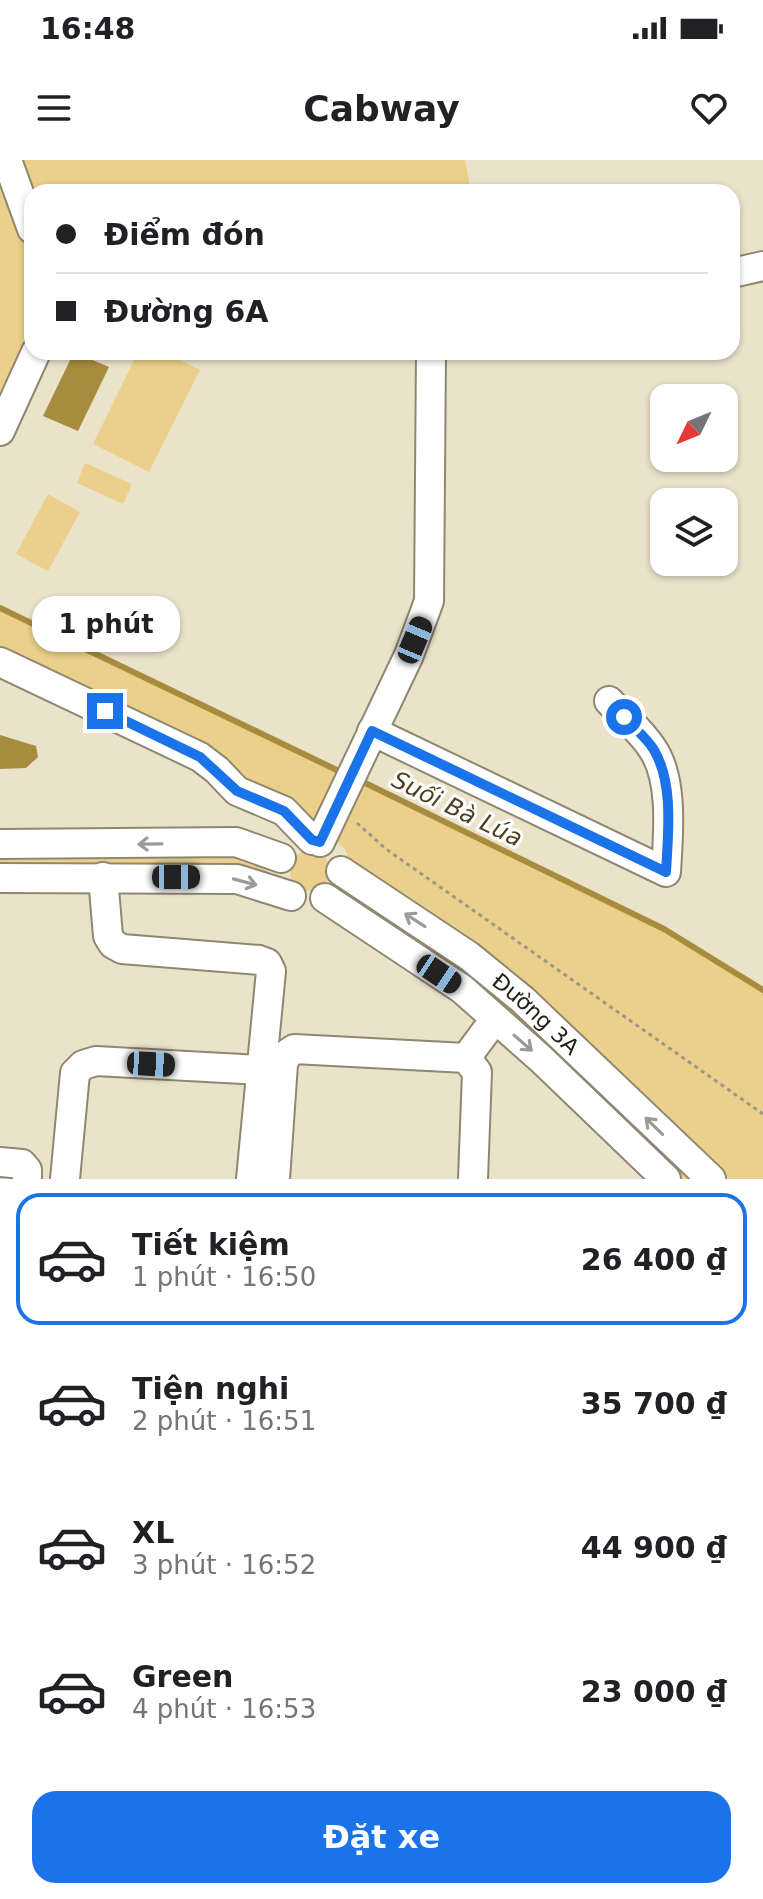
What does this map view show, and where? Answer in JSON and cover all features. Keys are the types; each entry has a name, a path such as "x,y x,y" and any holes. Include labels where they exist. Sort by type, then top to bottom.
{"street":[{"path":"7,160 24,207"},
{"path":"740,271 763,266"},
{"path":"0,431 32,360"},
{"path":"316,841 340,802 409,655 429,601 431,360"},
{"path":"0,662 200,757 237,791 284,811 316,841 335,853 341,871 337,887 325,898 307,902 237,879 0,878"},
{"path":"366,743 666,872 669,825 664,776 653,749 609,701"},
{"path":"226,843 236,821 237,791"},
{"path":"291,896 279,879 281,858 297,842 316,841"},
{"path":"0,844 236,842 281,858"},
{"name":"Đường 3A","path":"341,871 469,956 523,1000 711,1179"},
{"path":"103,877 108,936 113,944 122,949 267,963 271,971 251,1179"},
{"name":"Đường 3A","path":"325,898 462,989 662,1178"},
{"path":"466,1058 495,1019"},
{"path":"275,1179 283,1064 287,1054 294,1049 466,1058 477,1072 473,1179"},
{"path":"65,1179 75,1073 83,1065 96,1061 262,1070"},
{"path":"0,1162 22,1164 27,1170 27,1179"}],"path":[{"path":"340,802 364,830 386,849 763,1114"}],"shaded area":[{"path":"0,160 465,160 470,184 24,184 25,360 0,414"},
{"path":"70,360 93,360 109,367 78,431 43,416"},
{"path":"134,360 180,360 200,370 149,472 93,444"},
{"path":"85,463 132,484 123,504 77,483"},
{"path":"48,494 80,512 48,571 16,554"},
{"path":"0,608 347,775 321,831 288,835 256,805 0,654"},
{"path":"0,735 36,746 38,757 26,768 0,769"},
{"path":"355,779 664,929 763,990 763,1179 727,1179 658,1115 351,864 345,849 328,834"},
{"path":"310,851 324,857 330,871 324,885 310,891 296,885 290,871 296,857"},
{"path":"234,854 267,865 268,877 0,867 0,855"},
{"path":"348,889 463,965 516,1008 694,1179 682,1179 549,1051 342,896"}],"waterway":[{"name":"Suối Bà Lúa","path":"0,608 343,773"},
{"name":"Suối Bà Lúa","path":"357,779 664,929 763,990"}],"route":[{"path":"105,711 200,757 237,791 284,811 312,840 320,842 372,731 666,872 669,825 664,776 653,749 624,717"}]}
